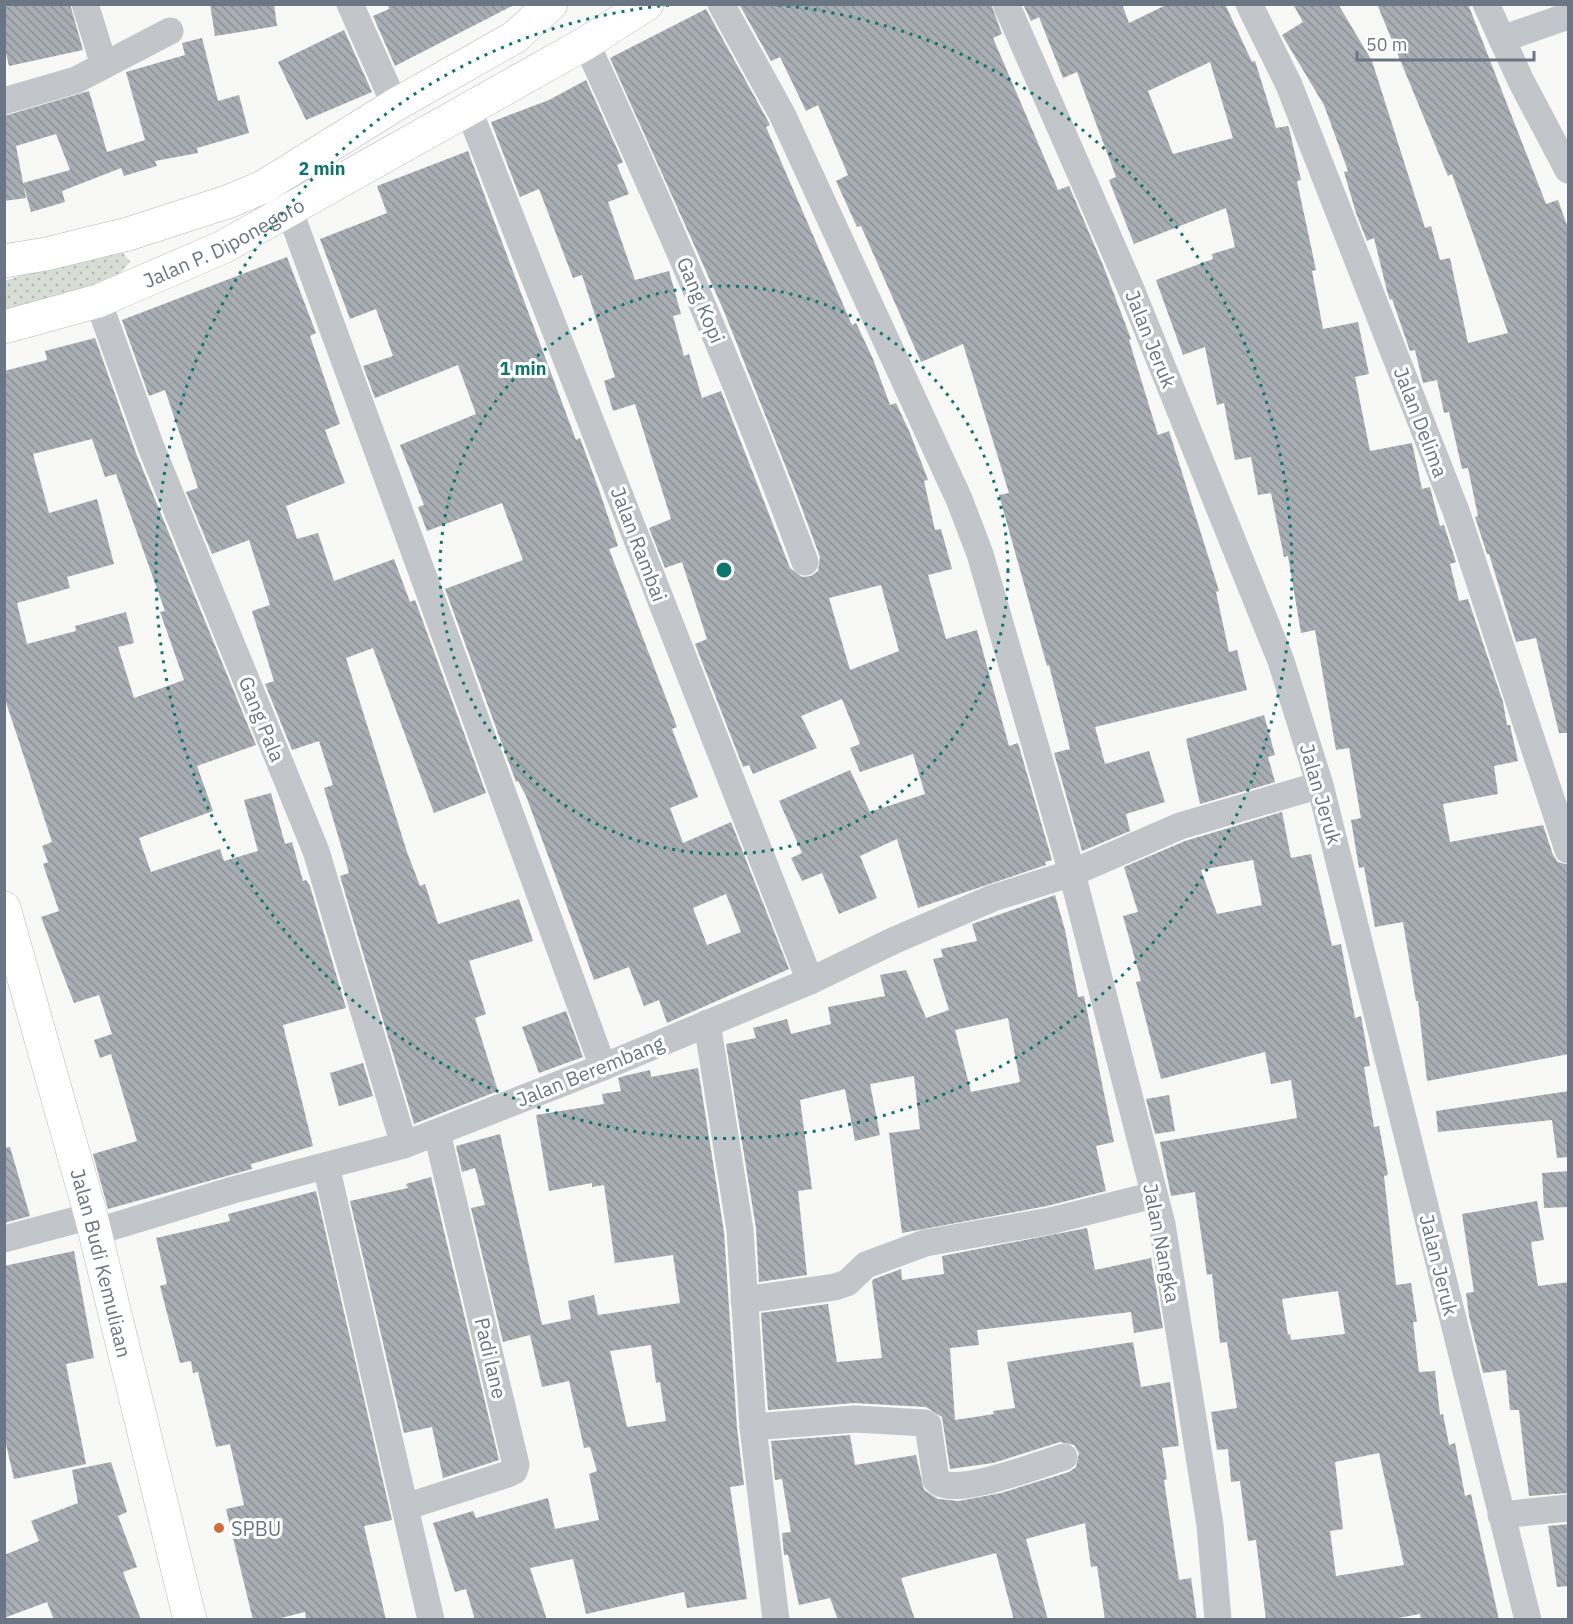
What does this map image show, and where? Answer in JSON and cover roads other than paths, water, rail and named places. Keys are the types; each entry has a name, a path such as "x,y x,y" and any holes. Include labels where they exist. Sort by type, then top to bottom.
{"main road":[{"path":"4,261 46,254 128,234 230,201 263,187 395,105 515,37 551,4"},
{"name":"Jalan P. Diponegoro","path":"4,327 98,301 223,247 586,43 647,4"},
{"name":"Jalan Budi Kemuliaan","path":"4,908 93,1224 190,1620"}],"street":[{"path":"85,4 104,65"},
{"path":"350,4 395,105"},
{"name":"Jalan Nangka","path":"721,4 782,114 973,531 1072,873 1162,1224 1210,1525 1218,1620"},
{"name":"Jalan Jeruk","path":"1006,4 1131,289 1281,661 1320,785 1528,1620"},
{"name":"Jalan Delima","path":"1249,4 1289,84 1456,511 1569,850"},
{"path":"1486,4 1521,81 1569,170"},
{"path":"1502,39 1569,16"},
{"path":"4,101 75,80 170,32"},
{"name":"Gang Kopi","path":"586,43 660,202 763,449 805,562"},
{"name":"Jalan Rambai","path":"468,108 810,981"},
{"path":"289,209 603,1067"},
{"name":"Gang Pala","path":"98,301 152,447 316,851 404,1145"},
{"name":"Jalan Berembang","path":"4,1239 93,1224 404,1145 603,1067 810,981 895,940 993,898 1072,873 1180,826 1320,785"},
{"path":"707,1023 740,1230 753,1427 776,1620"},
{"name":"Padi lane","path":"405,1507 514,1471 516,1465 437,1133"},
{"path":"326,1166 431,1620"},
{"path":"744,1300 835,1287 847,1283 866,1265 925,1243 1050,1221 1154,1194"},
{"path":"753,1427 855,1419 925,1423 928,1425 936,1480 941,1485 950,1488 976,1484 1064,1457"},
{"path":"1501,1515 1569,1508"}],"place":[{"name":"SPBU","path":"219,1528"}]}
